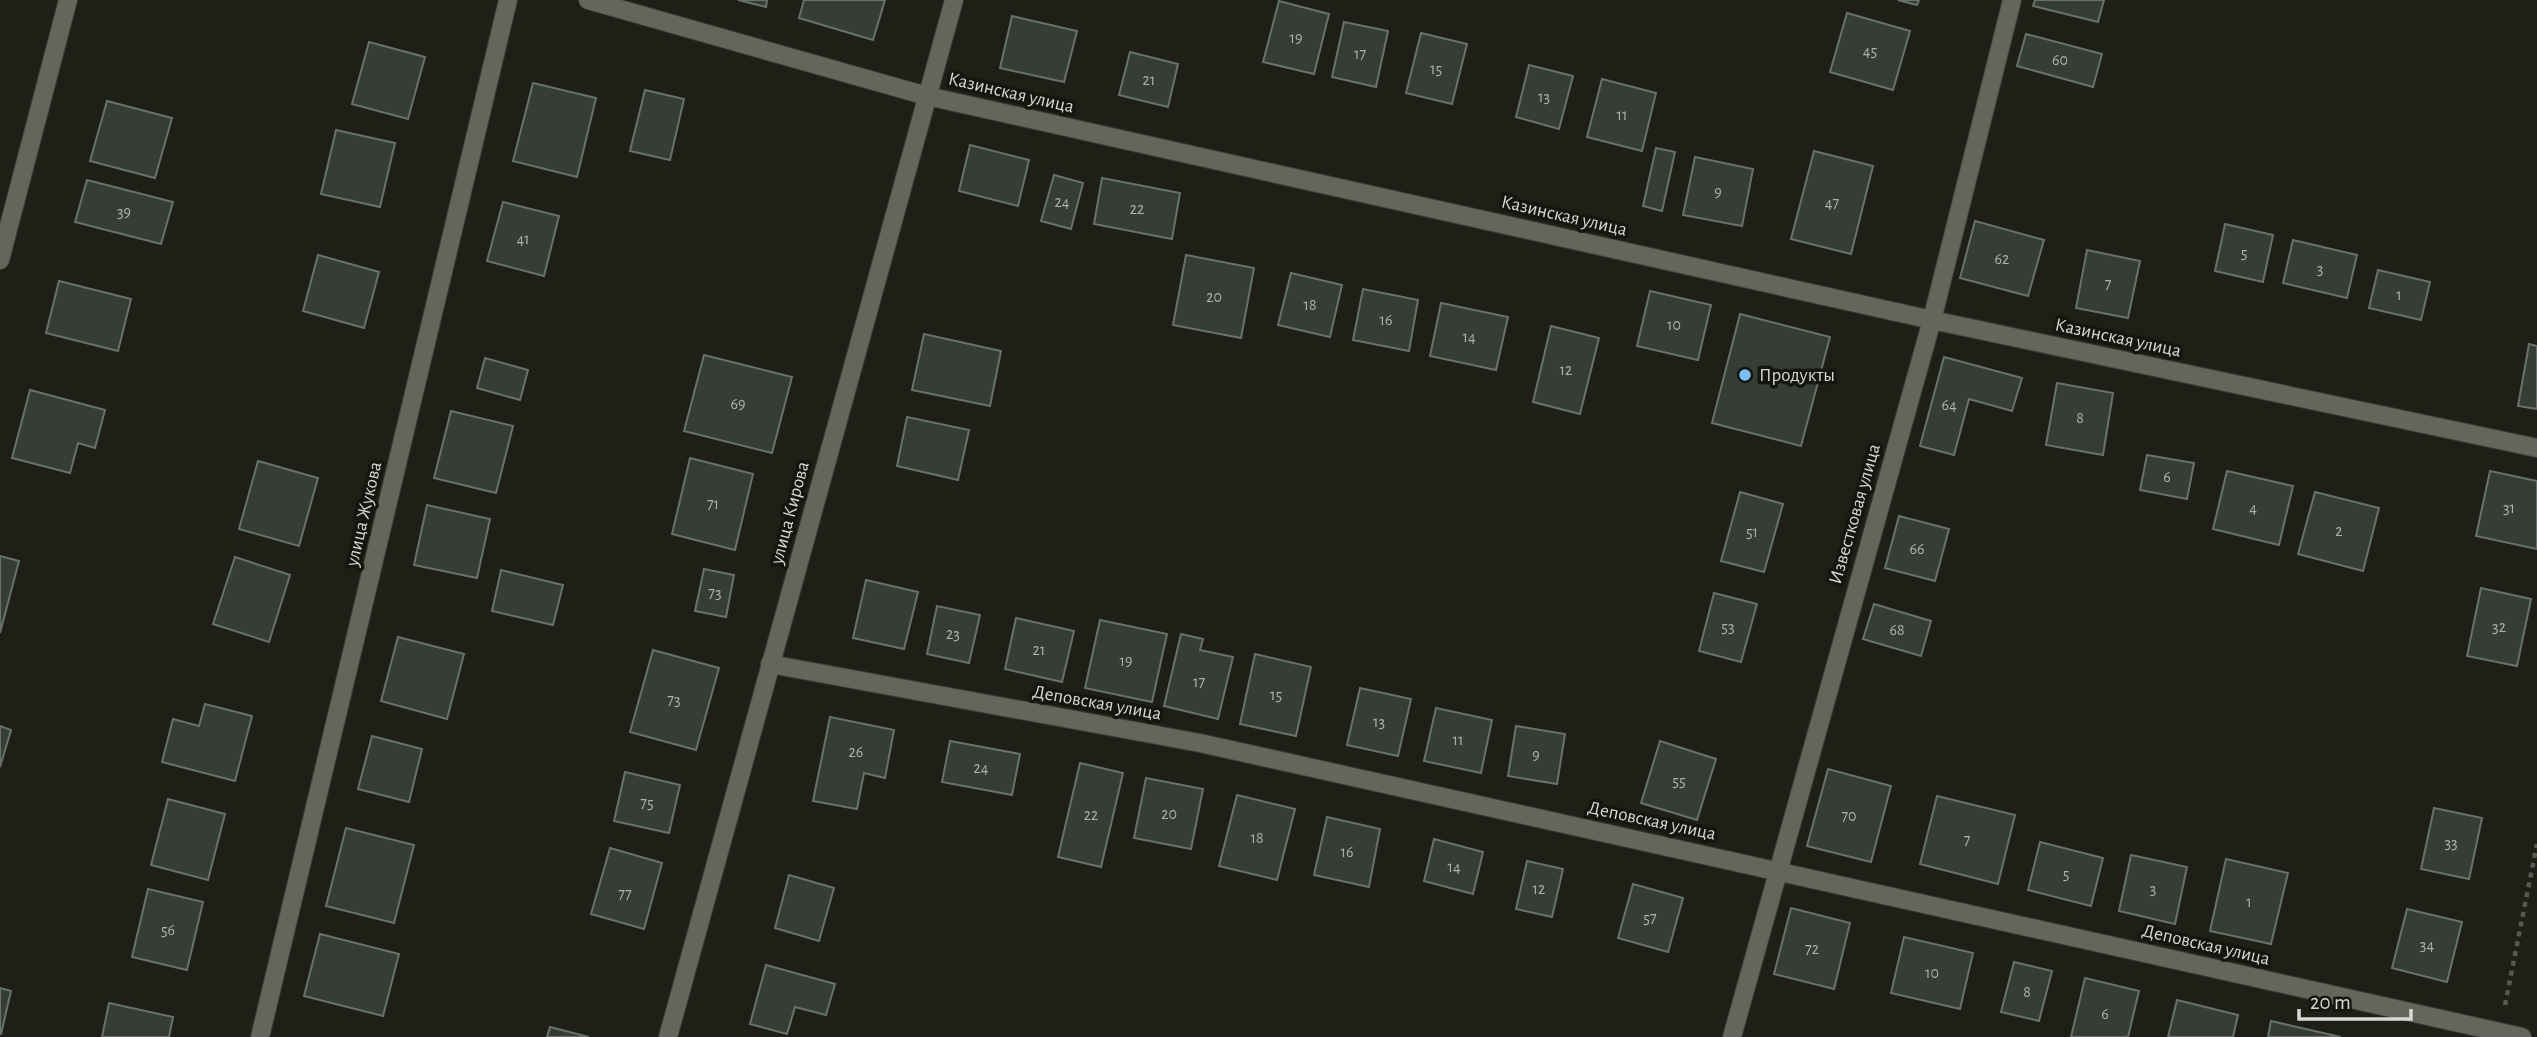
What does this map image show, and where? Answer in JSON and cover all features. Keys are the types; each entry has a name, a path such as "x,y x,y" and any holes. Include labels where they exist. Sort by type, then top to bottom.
{"street":[{"path":"0,260 68,0"},
{"name":"улица Жукова","path":"260,1037 508,0"},
{"name":"Казинская улица","path":"588,0 927,96 1932,320 2537,448"},
{"name":"улица Кирова","path":"668,1037 954,0"},
{"name":"Известковая улица","path":"1732,1037 1932,320 2012,0"},
{"name":"Деповская улица","path":"770,664 1200,743 2522,1037"}],"path":[{"path":"2500,1033 2537,844"}],"building":[{"path":"738,0 767,0 766,7"},
{"path":"804,0 885,0 873,40 799,18"},
{"path":"1898,0 1919,0 1917,5"},
{"path":"2035,0 2104,0 2098,22 2033,6"},
{"path":"1279,1 1329,14 1314,74 1263,62"},
{"path":"1847,13 1910,31 1893,90 1830,72"},
{"path":"1012,16 1077,31 1064,82 1000,68"},
{"path":"1344,22 1388,31 1376,87 1332,77"},
{"path":"1421,33 1467,44 1452,104 1406,93"},
{"path":"2026,34 2102,54 2093,87 2017,66"},
{"path":"369,42 425,57 408,119 352,104"},
{"path":"1130,52 1178,64 1168,107 1119,95"},
{"path":"1529,65 1573,76 1559,129 1516,117"},
{"path":"1602,79 1656,93 1642,151 1587,137"},
{"path":"533,83 596,98 577,177 513,161"},
{"path":"645,90 684,99 670,160 630,151"},
{"path":"107,101 172,118 155,178 90,161"},
{"path":"336,130 395,143 380,207 321,194"},
{"path":"970,145 1029,160 1018,206 959,191"},
{"path":"1656,148 1675,152 1662,211 1643,206"},
{"path":"1814,151 1873,166 1851,254 1791,239"},
{"path":"1695,157 1753,169 1742,226 1683,215"},
{"path":"1054,175 1083,183 1071,229 1041,221"},
{"path":"1102,178 1180,193 1172,239 1094,224"},
{"path":"87,180 173,202 161,244 75,222"},
{"path":"503,202 559,216 544,276 487,261"},
{"path":"1975,221 2044,240 2028,296 1960,278"},
{"path":"2225,224 2273,235 2263,282 2215,271"},
{"path":"2293,240 2357,255 2347,298 2283,283"},
{"path":"2087,250 2140,261 2128,318 2076,308"},
{"path":"318,255 379,272 364,328 303,311"},
{"path":"1186,255 1254,268 1241,338 1173,325"},
{"path":"2378,270 2430,282 2421,320 2369,308"},
{"path":"1291,273 1342,285 1330,337 1278,325"},
{"path":"59,281 131,299 118,351 46,333"},
{"path":"1363,289 1418,300 1409,351 1353,340"},
{"path":"1650,291 1711,305 1698,360 1637,346"},
{"path":"1441,303 1508,317 1496,370 1430,356"},
{"path":"1740,314 1830,337 1801,446 1712,423"},
{"path":"1551,326 1599,338 1580,414 1533,402"},
{"path":"924,334 1001,351 990,406 912,390"},
{"path":"2529,344 2537,346 2537,409 2518,406"},
{"path":"704,355 792,377 772,453 684,431"},
{"path":"1944,357 2022,378 2012,411 1969,399 1954,455 1920,446"},
{"path":"485,358 528,370 520,400 477,388"},
{"path":"2057,383 2113,393 2103,455 2046,445"},
{"path":"30,390 105,410 95,448 78,443 70,473 12,458"},
{"path":"451,411 513,426 496,493 434,478"},
{"path":"907,417 969,430 958,480 897,466"},
{"path":"2147,455 2194,463 2187,499 2140,490"},
{"path":"690,458 753,474 735,550 672,534"},
{"path":"258,461 318,478 299,546 239,529"},
{"path":"2227,471 2293,486 2279,545 2213,529"},
{"path":"2490,471 2537,481 2537,549 2476,536"},
{"path":"1740,492 1783,504 1764,572 1721,561"},
{"path":"2315,492 2379,508 2363,571 2298,554"},
{"path":"427,505 490,519 477,578 414,565"},
{"path":"1899,516 1949,529 1935,581 1885,568"},
{"path":"0,556 19,561 0,633"},
{"path":"235,557 290,575 269,642 213,624"},
{"path":"704,569 734,575 726,617 695,611"},
{"path":"501,570 563,585 553,625 492,611"},
{"path":"866,580 918,592 904,649 853,638"},
{"path":"2481,588 2531,599 2517,666 2467,656"},
{"path":"1714,593 1757,604 1741,662 1699,651"},
{"path":"1874,604 1931,621 1921,656 1863,639"},
{"path":"937,606 980,615 969,663 927,654"},
{"path":"1016,618 1074,631 1062,682 1005,669"},
{"path":"1100,620 1167,634 1152,702 1085,688"},
{"path":"1181,634 1203,639 1200,650 1233,657 1218,719 1164,706"},
{"path":"398,637 464,654 447,719 381,701"},
{"path":"653,650 719,668 696,750 630,732"},
{"path":"1255,654 1311,667 1296,736 1240,724"},
{"path":"1360,688 1411,699 1398,756 1347,745"},
{"path":"205,704 252,716 235,781 162,762 173,719 199,726"},
{"path":"1436,708 1492,720 1481,773 1424,761"},
{"path":"830,717 894,730 885,778 864,773 857,809 813,801"},
{"path":"0,726 11,730 0,767"},
{"path":"1516,726 1565,734 1557,784 1508,776"},
{"path":"372,736 422,749 409,802 358,789"},
{"path":"950,741 1020,754 1012,795 942,782"},
{"path":"1660,741 1716,759 1697,820 1641,803"},
{"path":"1080,763 1123,773 1101,867 1058,857"},
{"path":"1828,769 1891,786 1871,862 1807,846"},
{"path":"625,772 680,785 669,833 614,821"},
{"path":"1146,778 1203,789 1191,849 1134,838"},
{"path":"1237,795 1295,809 1277,880 1219,866"},
{"path":"1937,796 2015,815 1998,884 1920,864"},
{"path":"168,799 225,814 208,880 151,865"},
{"path":"2434,808 2482,818 2469,879 2421,869"},
{"path":"1327,817 1380,829 1369,887 1314,875"},
{"path":"346,828 414,845 394,923 326,906"},
{"path":"1434,839 1483,852 1473,894 1424,881"},
{"path":"2040,842 2103,858 2091,906 2028,890"},
{"path":"610,848 662,863 644,929 591,914"},
{"path":"2131,855 2187,867 2175,924 2119,911"},
{"path":"2226,859 2288,873 2271,944 2210,931"},
{"path":"1527,861 1563,869 1552,917 1516,909"},
{"path":"789,875 834,888 819,941 775,928"},
{"path":"1633,884 1683,898 1668,952 1618,938"},
{"path":"148,889 203,902 187,970 132,957"},
{"path":"1791,908 1850,923 1834,989 1774,974"},
{"path":"2407,909 2462,922 2447,982 2392,968"},
{"path":"320,934 399,954 383,1016 304,996"},
{"path":"1904,937 1973,953 1960,1009 1891,993"},
{"path":"2014,962 2052,971 2039,1021 2001,1012"},
{"path":"766,965 835,984 826,1015 795,1007 787,1034 750,1024"},
{"path":"2085,978 2139,991 2128,1037 2071,1037"},
{"path":"0,988 11,991 1,1034 0,1034"},
{"path":"2177,1000 2238,1015 2233,1037 2168,1037"},
{"path":"109,1003 173,1017 169,1037 102,1037"},
{"path":"2271,1021 2341,1037 2268,1037"},
{"path":"550,1027 589,1037 547,1037"}],"place":[{"name":"Продукты","path":"1745,375"}]}
